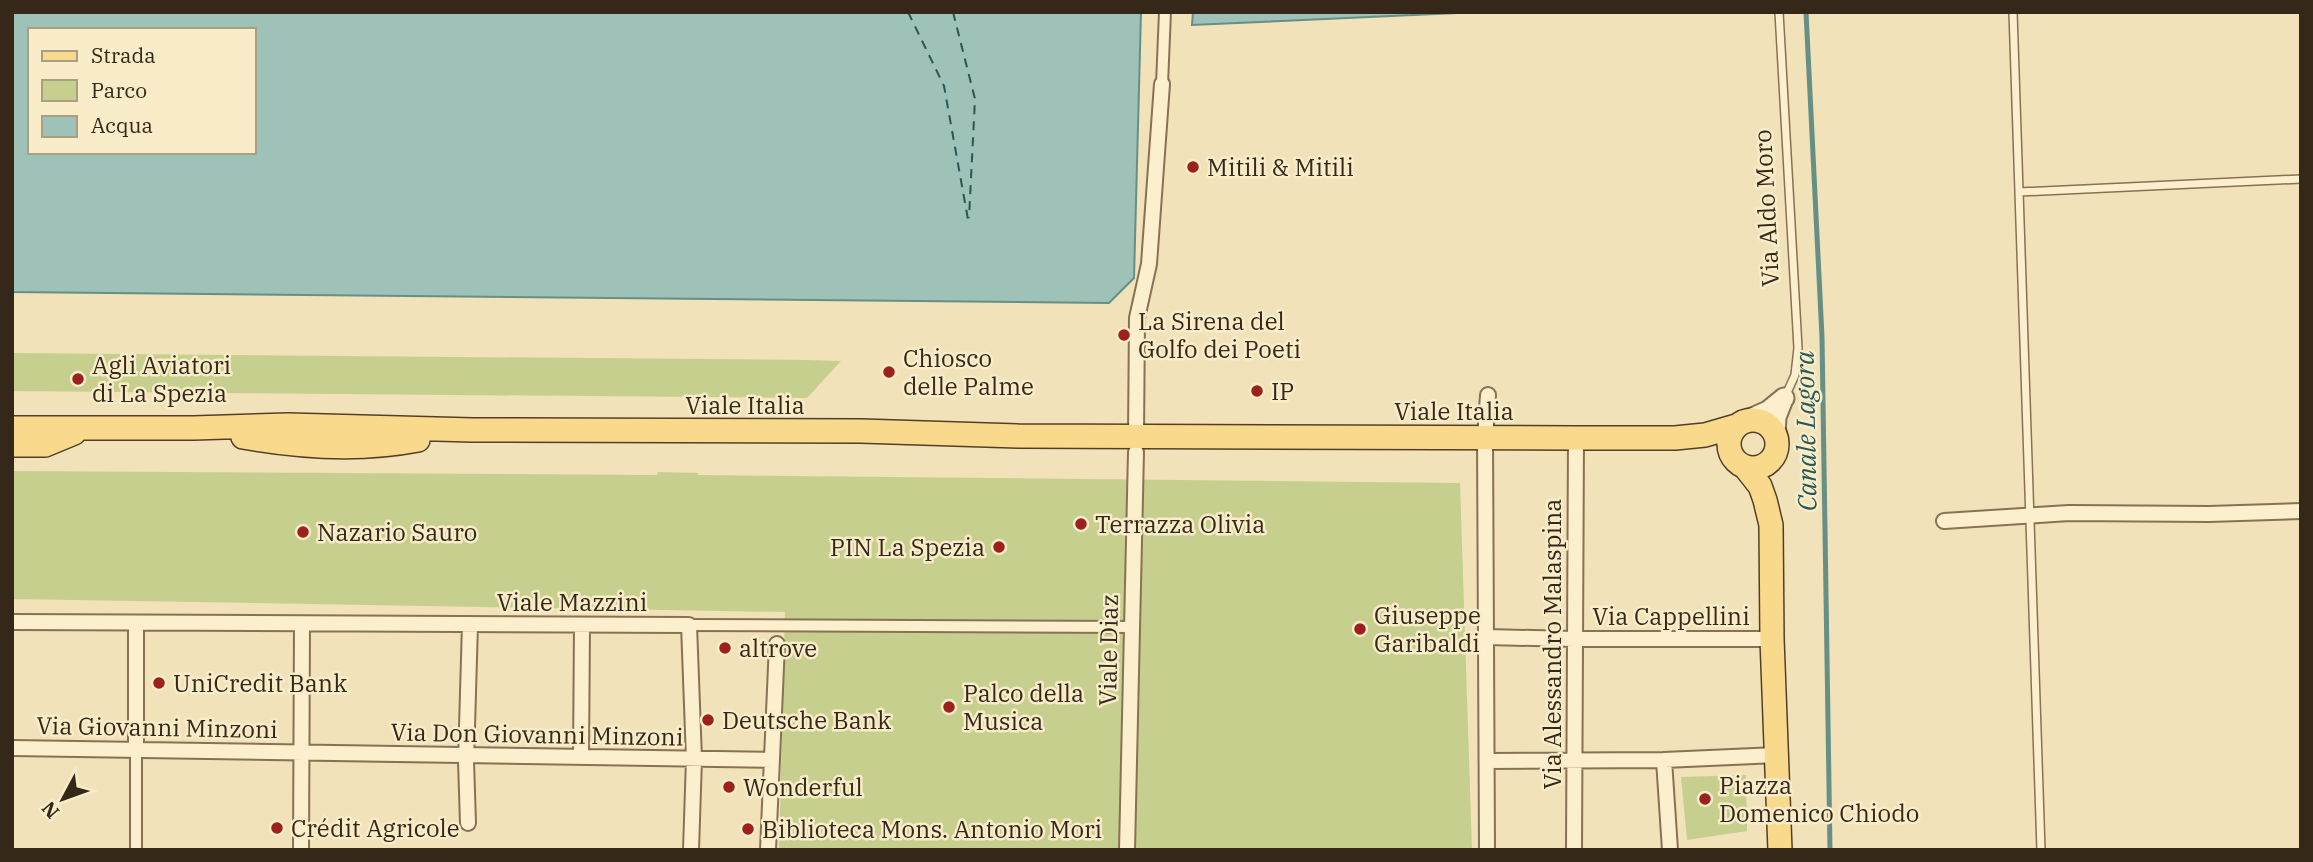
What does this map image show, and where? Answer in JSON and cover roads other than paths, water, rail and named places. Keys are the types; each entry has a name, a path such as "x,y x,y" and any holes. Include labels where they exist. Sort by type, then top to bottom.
{"main road":[{"name":"Viale Italia","path":"12,428 288,425 473,430 860,431 1018,436 1038,452 1136,444 1209,452 1232,437 1675,438 1705,435 1743,423"},
{"path":"1771,525 1760,486 1738,461 1729,440 1743,423 1766,423 1775,445 1771,525 1772,639 1780,850"},
{"name":"Viale Italia","path":"12,445 45,445 83,429"},
{"name":"Viale Italia","path":"1675,438 1700,443 1738,461"},
{"path":"1738,461 1759,467 1770,461 1775,445"}],"street":[{"path":"1162,84 1165,12"},
{"name":"Viale Diaz","path":"1127,850 1137,318 1149,264 1162,84"},
{"path":"1488,395 1485,438 1488,850"},
{"path":"1743,423 1768,411 1784,398"},
{"name":"Via Aldo Moro","path":"1775,445 1776,417 1784,398"},
{"name":"Via Alessandro Malaspina","path":"1574,850 1576,438"},
{"path":"1944,521 2070,513 2301,511"},
{"name":"Viale Mazzini","path":"12,622 1132,627"},
{"path":"136,623 136,850"},
{"path":"301,850 302,624"},
{"path":"468,824 470,624"},
{"path":"580,757 582,625"},
{"path":"689,625 694,759 691,850"},
{"path":"768,850 778,626"},
{"name":"Via Cappellini","path":"1486,637 1772,639"},
{"name":"Via Giovanni Minzoni","path":"12,748 301,752"},
{"name":"Via Don Giovanni Minzoni","path":"301,752 772,760"},
{"path":"1487,761 1664,760 1777,755"},
{"path":"1664,760 1670,850"}],"lane":[{"name":"Via Aldo Moro","path":"1779,12 1798,348 1795,375 1784,398"},
{"path":"2013,12 2041,850"},
{"path":"2019,192 2301,179"}],"water":[{"path":"12,12 1141,12 1134,278 1109,303 12,292"},
{"path":"1193,12 1480,12 1192,25"}],"waterway":[{"name":"Canale Lagora","path":"1806,12 1822,337 1830,850"}],"place":[{"name":"Mitili & Mitili","path":"1193,167"},
{"name":"La Sirena del Golfo dei Poeti","path":"1124,335"},
{"name":"Chiosco delle Palme","path":"889,372"},
{"name":"Agli Aviatori di La Spezia","path":"78,379"},
{"name":"IP","path":"1257,391"},
{"name":"Terrazza Olivia","path":"1081,524"},
{"name":"Nazario Sauro","path":"303,532"},
{"name":"PIN La Spezia","path":"999,547"},
{"name":"Giuseppe Garibaldi","path":"1360,629"},
{"name":"altrove","path":"725,648"},
{"name":"UniCredit Bank","path":"159,683"},
{"name":"Palco della Musica","path":"949,707"},
{"name":"Deutsche Bank","path":"708,720"},
{"name":"Wonderful","path":"729,787"},
{"name":"Piazza Domenico Chiodo","path":"1705,799"},
{"name":"Crédit Agricole","path":"277,828"},
{"name":"Biblioteca Mons. Antonio Mori","path":"748,829"}]}
